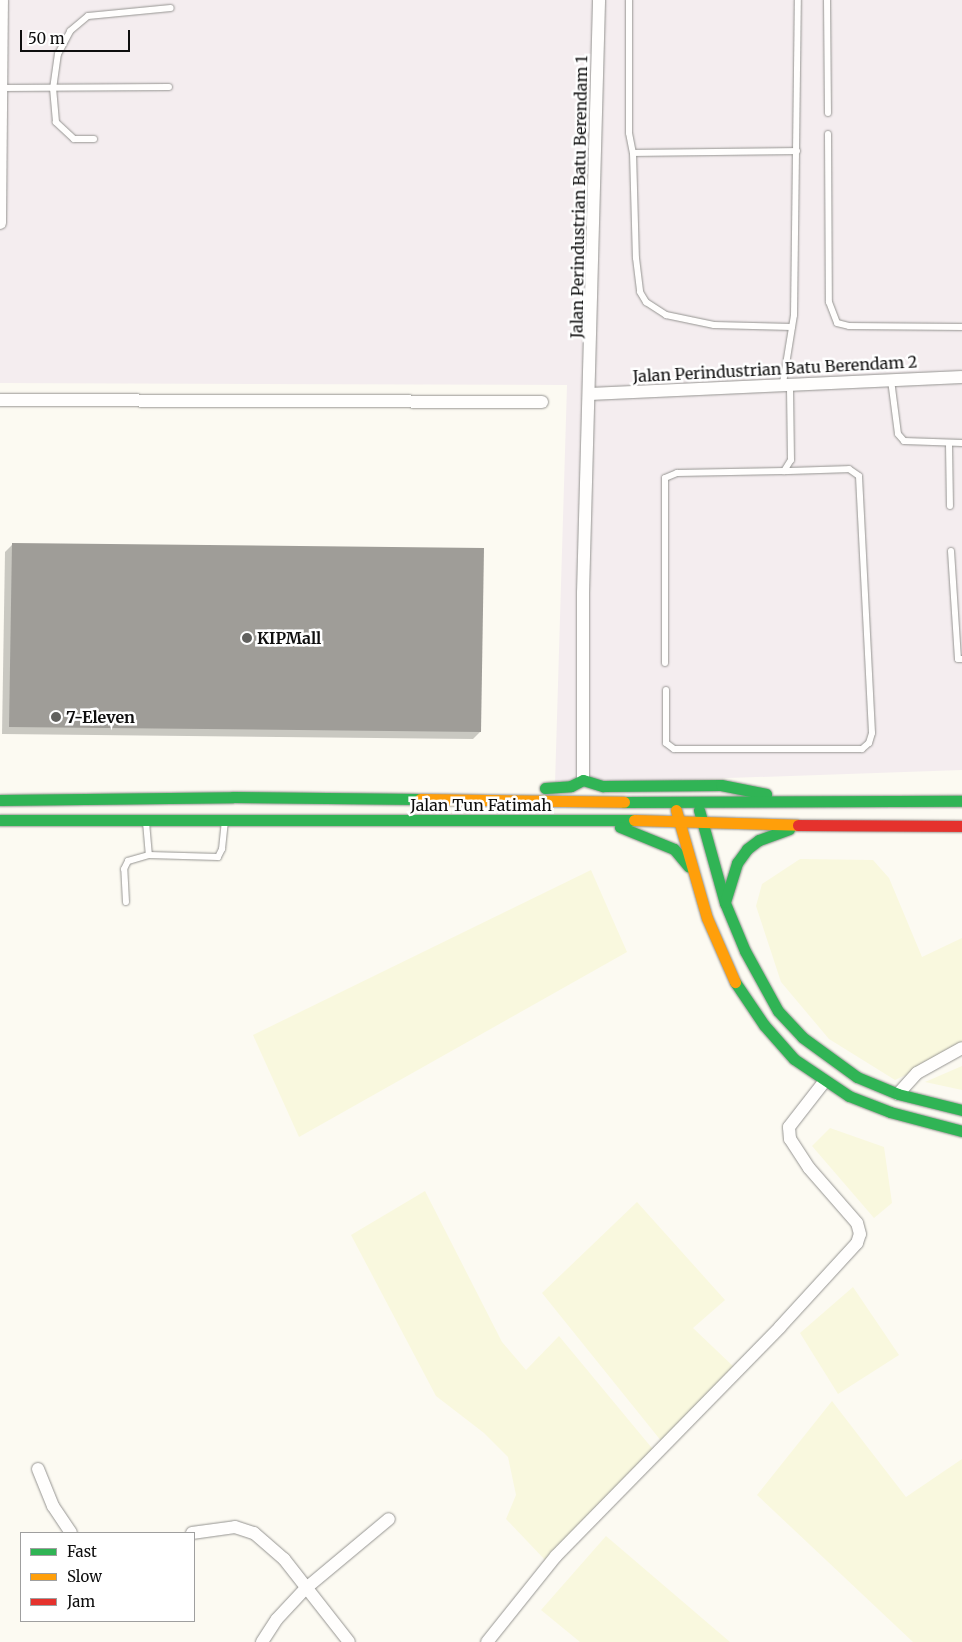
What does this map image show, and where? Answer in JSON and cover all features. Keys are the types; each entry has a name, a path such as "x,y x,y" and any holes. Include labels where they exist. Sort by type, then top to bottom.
{"main road":[{"path":"526,798 532,792 571,786 583,780 603,786 721,785 754,790 778,800"},
{"name":"Jalan Tun Fatimah","path":"0,800 526,798 674,802 778,800 962,801"},
{"path":"697,801 725,903 760,982 778,1011 802,1038 857,1077 898,1094 962,1110"},
{"path":"674,802 706,918 746,1002 794,1059 824,1082 890,1112 962,1132"},
{"name":"Jalan Tun Fatimah","path":"0,820 225,818 701,820 802,825 962,826"},
{"path":"592,821 660,841 674,850 695,874"},
{"path":"725,903 736,863 747,849 776,832 802,825"}],"street":[{"path":"0,223 2,0"},
{"name":"Jalan Perindustrian Batu Berendam 1","path":"583,780 583,592 600,0"},
{"name":"Jalan Perindustrian Batu Berendam 2","path":"590,394 787,383 962,377"},
{"path":"0,400 542,402"},
{"path":"898,1094 917,1073 962,1048"},
{"path":"487,1642 556,1556 780,1327 857,1243 860,1234 857,1222 809,1168 790,1139 789,1127 793,1120 824,1082"},
{"path":"38,1469 53,1506 70,1532"},
{"path":"262,1642 277,1619 305,1589 389,1519"},
{"path":"195,1533 236,1527 254,1533 284,1559 305,1589 350,1642"}],"lane":[{"path":"629,0 629,133 632,153 636,258 640,292 646,302 666,315 714,325 792,327"},
{"path":"784,471 792,460 787,383 792,327 797,151 798,0"},
{"path":"827,0 828,113"},
{"path":"94,139 74,139 65,133 56,122 53,88 58,54 70,31 88,16 171,8"},
{"path":"1,88 169,88"},
{"path":"828,134 829,302 837,323 850,326 962,327"},
{"path":"632,153 797,151"},
{"path":"891,380 898,434 904,441 962,443"},
{"path":"949,444 950,506"},
{"path":"666,663 665,478 677,473 849,470 859,476 872,734 869,743 862,749 674,750 666,743 666,690"},
{"path":"951,551 958,659 962,658"},
{"path":"126,902 124,868 128,861 149,855 218,857 222,849 225,818"},
{"path":"146,820 149,855"}],"shaded area":[{"path":"0,0 962,0 962,770 555,784 567,385 0,383"}],"green space":[{"path":"800,859 873,860 889,878 922,957 962,938 962,1050 895,1080 829,1039 781,982 756,906 762,884"},
{"path":"591,870 627,952 299,1137 253,1035"},
{"path":"962,1066 962,1090 925,1082"},
{"path":"830,1128 884,1147 892,1203 874,1218 812,1146"},
{"path":"425,1191 502,1342 526,1370 559,1336 656,1453 547,1562 506,1519 516,1495 508,1457 484,1433 436,1396 351,1235"},
{"path":"637,1202 725,1300 693,1328 736,1369 662,1442 542,1293"},
{"path":"853,1287 899,1355 838,1394 800,1333"},
{"path":"832,1401 906,1497 962,1459 962,1642 913,1642 757,1495"},
{"path":"606,1536 730,1642 580,1642 541,1610"}],"building":[{"name":"KIPMall","path":"12,543 484,548 481,732 9,727"}],"traffic: fast":[{"path":"545,788 571,786 583,780 603,786 721,785 766,794"},
{"path":"0,800 233,797 420,799"},
{"path":"624,802 962,801"},
{"path":"699,810 725,903 745,951 778,1011 802,1037 857,1077 898,1094 962,1110"},
{"path":"0,820 634,820"},
{"path":"620,827 674,849 689,867"},
{"path":"725,902 737,863 747,849 759,840 789,829"},
{"path":"735,982 764,1025 794,1059 849,1096 890,1112 962,1131"}],"traffic: slow":[{"path":"420,799 624,802"},
{"path":"676,810 707,918 735,982"},
{"path":"634,820 798,825"}],"traffic: jam":[{"path":"798,825 962,826"}],"place":[{"name":"KIPMall","path":"247,638"},
{"name":"7-Eleven","path":"56,717"}]}
